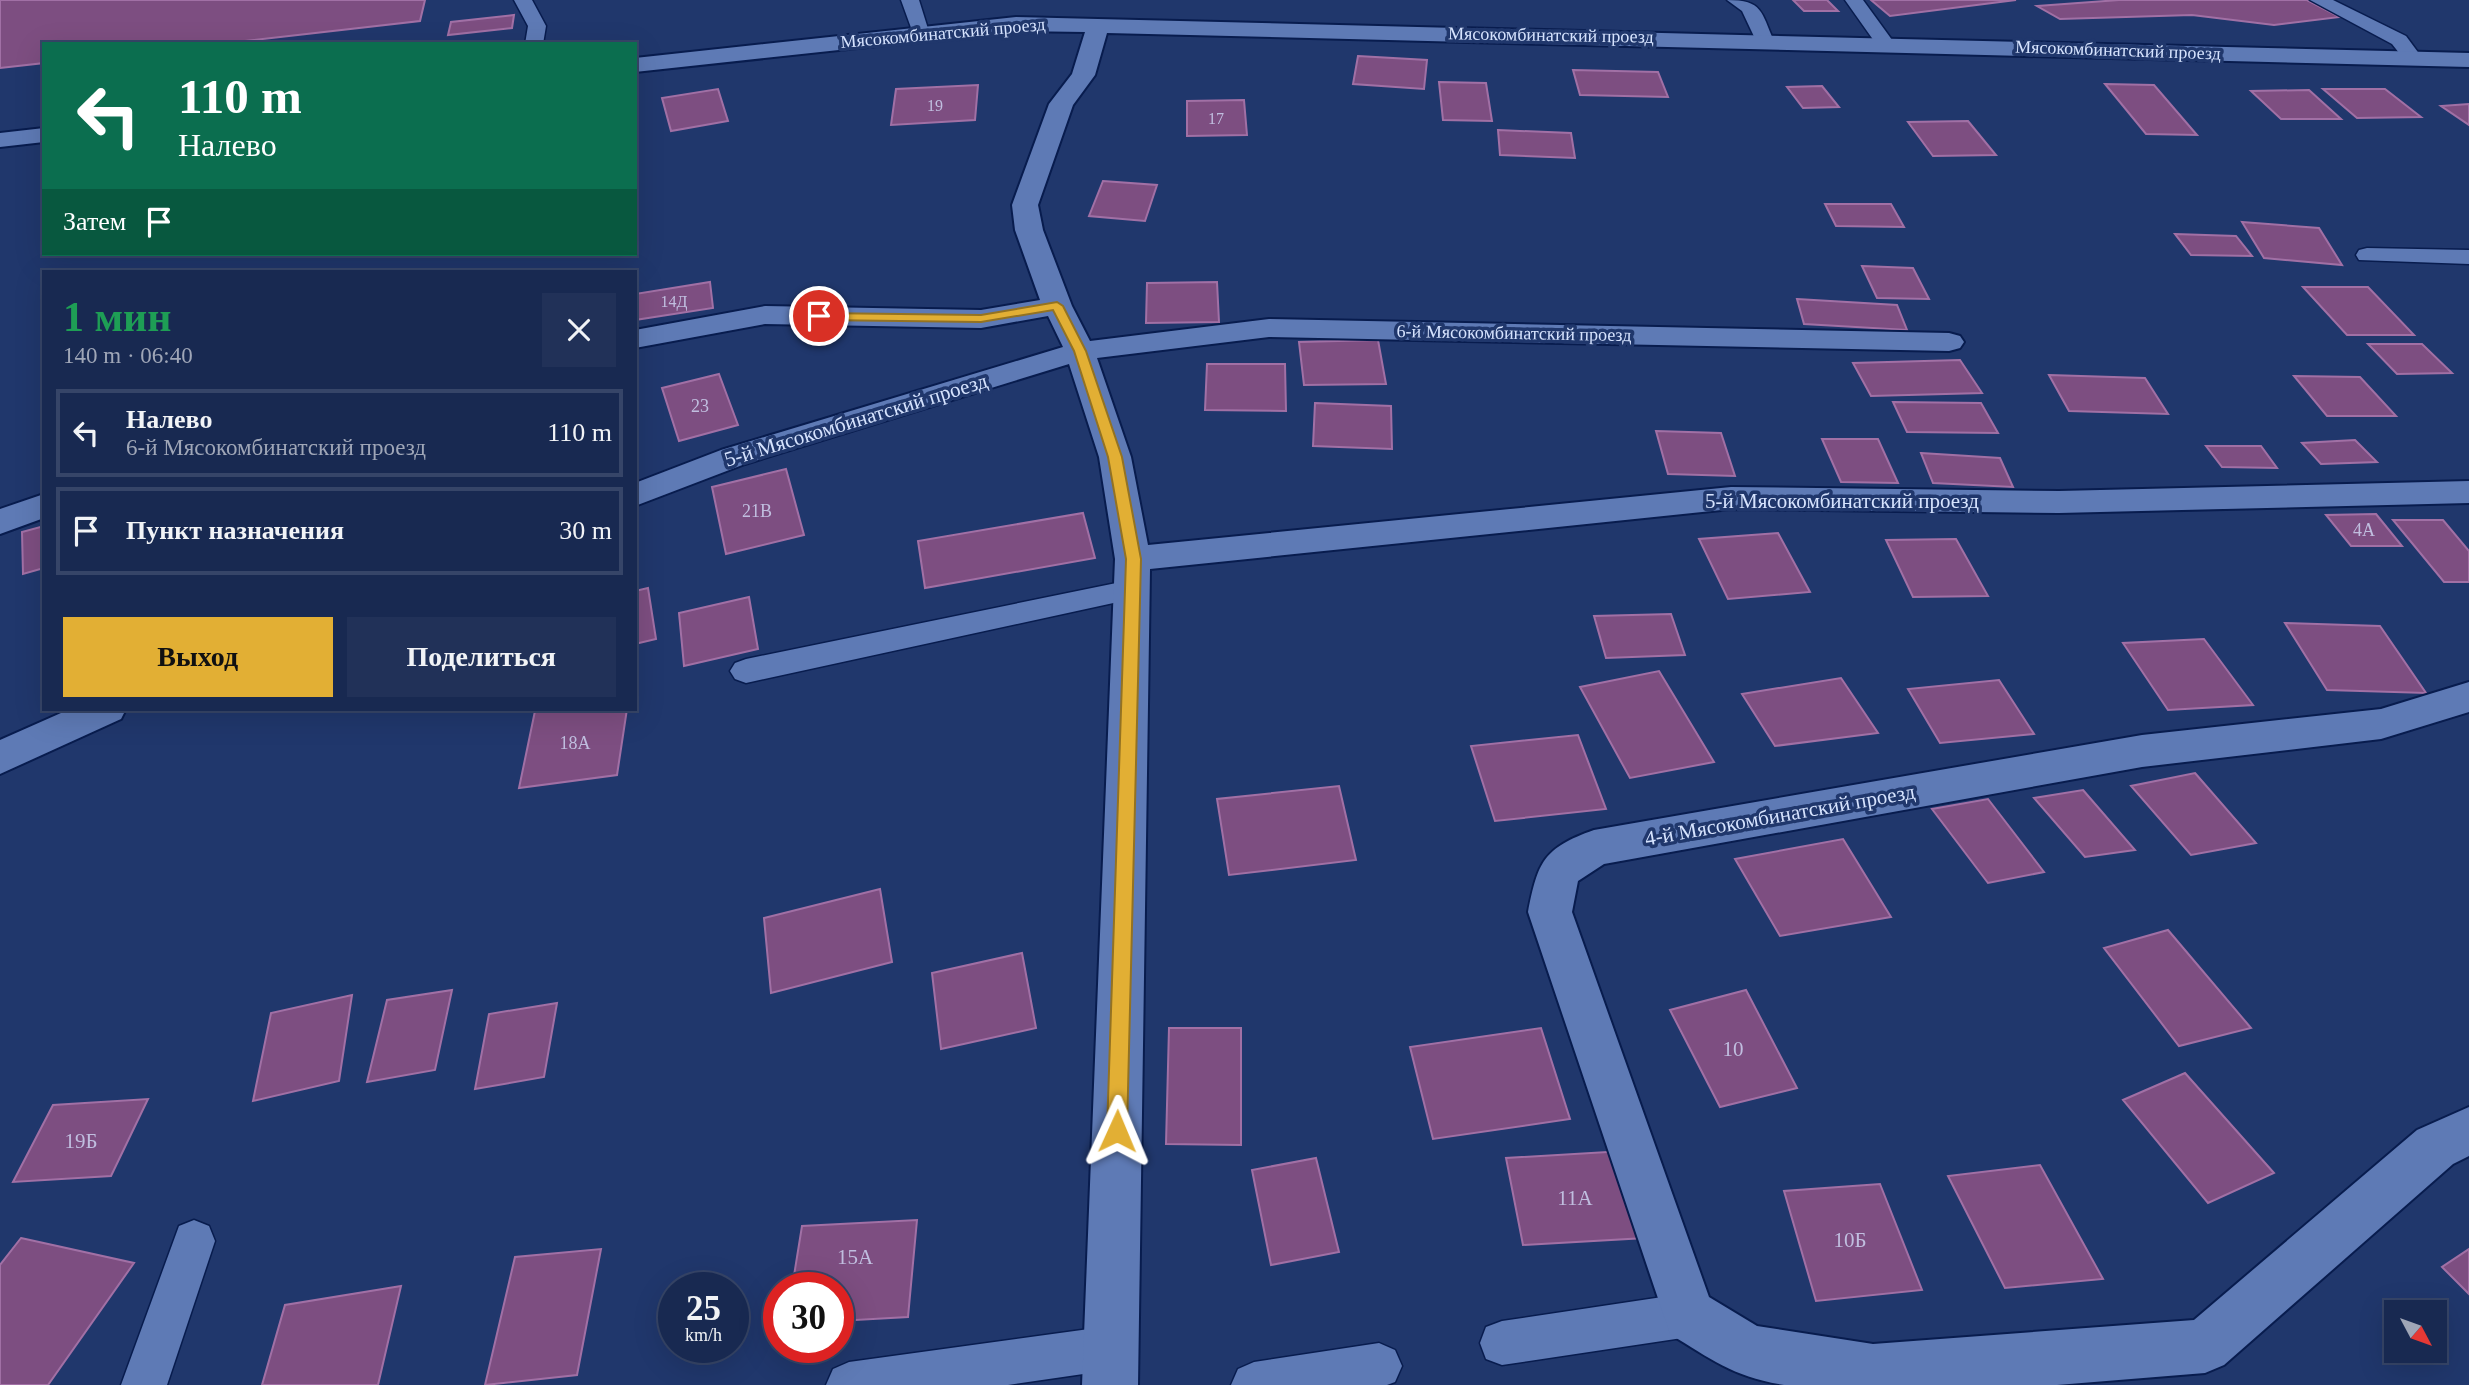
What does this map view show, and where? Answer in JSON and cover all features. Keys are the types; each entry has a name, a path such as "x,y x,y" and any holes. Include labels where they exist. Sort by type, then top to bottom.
{"street":[{"name":"Мясокомбинатский проезд","path":"637,65 920,32 1016,24 2469,60"},
{"path":"1099,24 1083,75 1061,104 1025,205 1029,230 1057,306 1080,351 1115,457 1133,574 1110,1366"},
{"path":"0,140 42,135"},
{"path":"637,339 765,315 981,319 1057,306"},
{"name":"6-й Мясокомбинатский проезд","path":"1080,351 1269,328 1949,342"},
{"name":"5-й Мясокомбинатский проезд","path":"637,494 733,457 1080,351"},
{"name":"5-й Мясокомбинатский проезд","path":"1133,574 1731,498 2059,502 2469,492"},
{"path":"0,522 42,506"},
{"name":"4-й Мясокомбинатский проезд","path":"1689,1315 1550,912 1558,871 1594,848 2142,751 2381,724 2469,697"},
{"path":"0,758 103,711"},
{"path":"1689,1315 1749,1352 1873,1372 2205,1346 2435,1147 2469,1131"}],"lane":[{"path":"523,0 537,26 534,42"},
{"path":"910,0 920,32"},
{"path":"1736,0 1750,8 1765,41"},
{"path":"1854,0 1885,44"},
{"path":"2319,0 2399,40 2414,59"},
{"path":"2367,255 2469,257"},
{"path":"746,671 1133,574"},
{"path":"144,1385 194,1241"},
{"path":"1502,1343 1689,1315"},
{"path":"849,1385 1110,1366"},
{"path":"1254,1385 1379,1366"}],"building":[{"path":"0,0 425,0 420,21 236,42 42,42 42,63 0,68"},
{"path":"1793,0 1827,0 1838,11 1804,11"},
{"path":"1871,0 2016,0 1890,16"},
{"path":"2119,0 2307,0 2340,17 2274,25 2192,15 2060,19 2037,6"},
{"path":"514,15 512,28 448,35 451,22"},
{"path":"1358,56 1427,60 1424,89 1353,84"},
{"path":"1573,70 1658,72 1668,97 1580,95"},
{"path":"1439,82 1486,83 1492,121 1443,120"},
{"path":"2105,84 2154,85 2197,135 2146,134"},
{"path":"978,85 975,120 891,125 896,89"},
{"path":"1822,86 1839,107 1803,108 1787,87"},
{"path":"718,89 728,121 671,131 662,98"},
{"path":"2323,89 2385,89 2421,117 2357,118"},
{"path":"2309,90 2341,119 2281,119 2251,91"},
{"path":"1244,100 1247,135 1187,136 1187,101"},
{"path":"2469,104 2469,125 2441,106"},
{"path":"1968,121 1996,155 1933,156 1908,122"},
{"path":"1498,130 1571,133 1575,158 1500,155"},
{"path":"1103,181 1157,185 1145,221 1089,216"},
{"path":"1825,204 1891,204 1904,227 1836,226"},
{"path":"2242,222 2319,228 2342,265 2264,258"},
{"path":"2175,234 2236,236 2252,256 2191,255"},
{"path":"1862,266 1913,268 1929,299 1877,298"},
{"path":"710,282 713,308 637,320 637,294"},
{"path":"1217,282 1219,322 1146,323 1147,283"},
{"path":"2303,287 2368,287 2414,335 2347,335"},
{"path":"1797,299 1897,305 1907,330 1804,324"},
{"path":"1378,340 1386,384 1304,385 1299,342"},
{"path":"2368,344 2422,344 2452,373 2397,374"},
{"path":"1960,360 1982,393 1871,396 1853,363"},
{"path":"1207,364 1285,364 1286,411 1205,410"},
{"path":"719,374 738,425 679,441 662,388"},
{"path":"2049,375 2145,378 2168,414 2069,411"},
{"path":"2294,376 2360,377 2396,416 2327,416"},
{"path":"1893,402 1981,403 1998,433 1907,432"},
{"path":"1315,403 1391,406 1392,449 1313,446"},
{"path":"1656,431 1721,433 1735,476 1668,474"},
{"path":"1822,439 1878,439 1898,483 1841,482"},
{"path":"2355,440 2377,462 2321,464 2302,443"},
{"path":"2206,446 2261,446 2277,468 2222,467"},
{"path":"1921,453 2000,458 2013,487 1933,483"},
{"path":"786,469 804,535 726,554 712,487"},
{"path":"1083,513 1095,558 925,588 918,541"},
{"path":"2376,514 2402,546 2351,546 2326,515"},
{"path":"2393,520 2443,520 2469,551 2469,582 2444,582"},
{"path":"42,527 42,569 23,574 22,532"},
{"path":"1778,533 1810,592 1728,599 1699,539"},
{"path":"1956,539 1988,596 1913,597 1886,540"},
{"path":"648,588 656,639 637,644 637,591"},
{"path":"749,597 758,649 684,666 679,613"},
{"path":"1671,614 1685,655 1606,658 1594,616"},
{"path":"2285,623 2380,626 2426,693 2327,690"},
{"path":"2204,639 2253,705 2168,710 2123,643"},
{"path":"1659,671 1714,762 1630,778 1580,687"},
{"path":"1841,678 1878,733 1775,746 1742,694"},
{"path":"1999,680 2034,734 1940,743 1908,689"},
{"path":"535,711 627,711 617,775 519,788"},
{"path":"1578,735 1606,809 1495,821 1471,746"},
{"path":"2195,773 2256,843 2191,855 2131,786"},
{"path":"1339,786 1356,860 1229,875 1217,799"},
{"path":"2083,790 2135,850 2085,857 2034,798"},
{"path":"1988,799 2044,872 1988,883 1932,809"},
{"path":"1843,839 1891,917 1780,936 1735,859"},
{"path":"880,889 892,962 771,993 764,918"},
{"path":"2168,930 2251,1028 2179,1046 2104,948"},
{"path":"1022,953 1036,1028 941,1049 932,973"},
{"path":"452,990 435,1070 367,1082 387,1000"},
{"path":"1746,990 1797,1088 1720,1107 1670,1010"},
{"path":"352,995 339,1081 253,1101 271,1013"},
{"path":"557,1003 544,1077 475,1089 489,1014"},
{"path":"1169,1028 1241,1028 1241,1145 1166,1144"},
{"path":"1541,1028 1570,1119 1433,1139 1410,1047"},
{"path":"2185,1073 2274,1173 2208,1203 2123,1100"},
{"path":"148,1099 111,1176 13,1182 53,1105"},
{"path":"1624,1151 1645,1238 1523,1245 1506,1158"},
{"path":"1316,1158 1339,1252 1271,1265 1252,1170"},
{"path":"2040,1165 2103,1279 2005,1288 1948,1176"},
{"path":"1880,1184 1922,1290 1816,1301 1784,1191"},
{"path":"917,1220 908,1317 854,1320 854,1272 795,1272 802,1226"},
{"path":"21,1238 134,1263 48,1385 0,1385 0,1265"},
{"path":"601,1249 577,1375 485,1385 515,1257"},
{"path":"2469,1249 2469,1294 2442,1267"},
{"path":"401,1286 378,1385 262,1385 285,1305"}],"route":[{"path":"819,316 981,319 1057,306 1080,351 1115,457 1133,559 1117,1131"}]}
